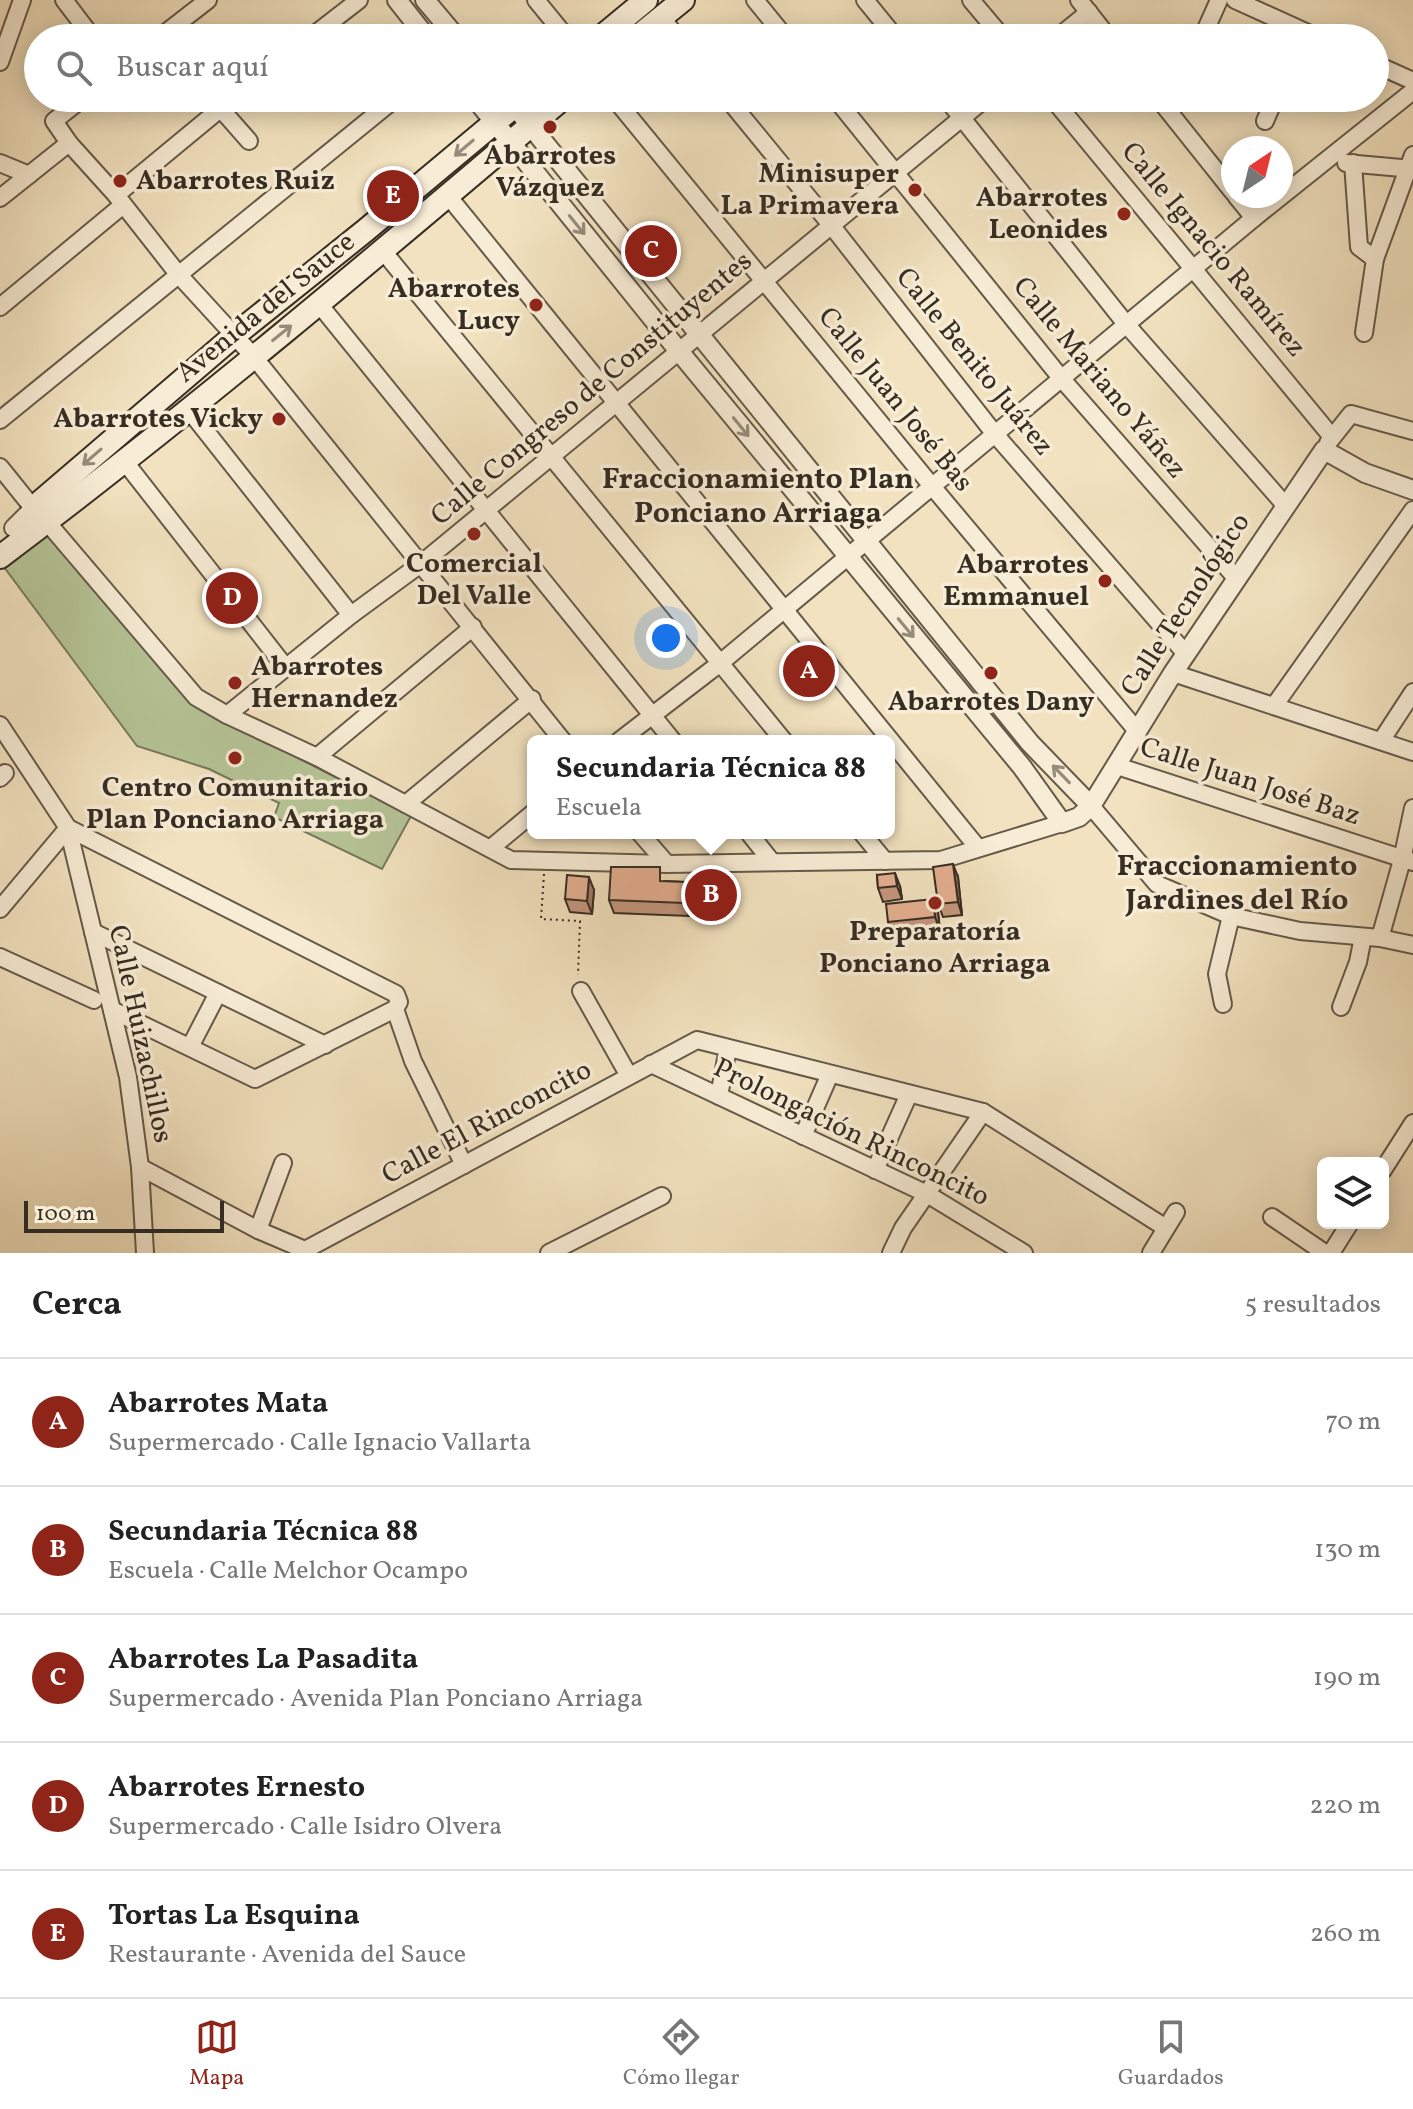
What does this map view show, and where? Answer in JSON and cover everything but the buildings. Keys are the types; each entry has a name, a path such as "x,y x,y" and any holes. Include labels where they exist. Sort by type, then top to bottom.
{"main road":[{"path":"616,24 644,0"},
{"path":"653,24 683,0"},
{"name":"Avenida del Sauce","path":"8,544 235,335 366,230 505,112"},
{"name":"Avenida del Sauce","path":"40,515 125,462 449,197 547,112"}],"street":[{"path":"0,62 22,0"},
{"path":"64,0 82,24"},
{"path":"177,24 208,0"},
{"path":"328,24 359,0"},
{"path":"397,0 416,24"},
{"path":"425,0 445,24"},
{"path":"536,0 556,24"},
{"path":"755,0 775,24"},
{"path":"865,0 885,24"},
{"path":"971,0 991,24"},
{"path":"1208,24 1219,0"},
{"path":"1235,0 1284,24"},
{"path":"1069,24 1084,6 1098,24"},
{"path":"661,17 667,24"},
{"path":"1389,70 1413,81"},
{"path":"1389,110 1413,91"},
{"path":"65,112 54,121 69,143 120,200 178,274 254,357 559,735"},
{"path":"0,307 120,200 206,112"},
{"path":"224,112 249,141"},
{"path":"0,420 379,112"},
{"path":"487,112 678,350 1022,767 1062,823"},
{"path":"523,112 531,126 1030,743 1091,806 1157,884 1231,916 1300,931 1380,938 1413,945"},
{"name":"Calle Juan José Bas","path":"626,112 1138,732"},
{"name":"Calle Benito Juárez","path":"738,112 994,433 1186,654"},
{"name":"Calle Mariano Yáñez","path":"846,112 1061,378 1236,578"},
{"path":"958,112 1126,324 1285,505"},
{"name":"Calle Congreso de Constituyentes","path":"227,715 351,615 422,563 618,403 763,279 970,112"},
{"name":"Calle Ignacio Ramírez","path":"1063,112 1328,444 1365,473 1413,490"},
{"path":"1169,112 1221,177"},
{"path":"1265,121 1269,112"},
{"path":"627,735 719,664 1191,269 1387,112"},
{"path":"0,198 69,143"},
{"path":"1324,162 1411,164 1375,259 1364,333"},
{"path":"0,163 29,175"},
{"path":"1353,163 1359,247 1375,259"},
{"path":"449,197 885,735"},
{"path":"1246,208 1254,218"},
{"path":"383,251 779,735"},
{"path":"319,304 668,735"},
{"path":"189,410 351,615"},
{"path":"1328,444 1351,414 1413,431"},
{"name":"Calle Tecnológico","path":"1091,806 1173,673 1328,444"},
{"path":"125,462 286,668"},
{"path":"0,467 196,697 511,860 667,864 941,860 1079,817 1091,806"},
{"path":"1274,706 1413,510"},
{"path":"317,757 473,627"},
{"path":"1173,673 1413,752"},
{"path":"1381,741 1413,692"},
{"path":"406,804 532,699"},
{"path":"0,725 68,828 396,994 399,1002 395,1009 255,1079 112,1010"},
{"path":"1022,767 1030,743"},
{"path":"895,747 978,848"},
{"name":"Calle Juan José Baz","path":"1117,766 1408,861"},
{"path":"1380,938 1408,861 1413,808"},
{"path":"491,848 527,818"},
{"path":"0,909 68,828"},
{"name":"Calle Huizachillos","path":"68,828 128,1077 140,1167 145,1253"},
{"path":"645,839 667,864"},
{"path":"754,839 772,862"},
{"path":"867,839 885,861"},
{"path":"1223,1004 1217,974 1231,916"},
{"path":"93,932 325,1045"},
{"path":"1341,1007 1358,962 1363,937"},
{"path":"0,957 94,1000"},
{"path":"579,989 629,1076"},
{"path":"190,1047 218,993"},
{"path":"395,1009 413,1061 464,1165"},
{"name":"Calle El Rinconcito","path":"304,1252 697,1040 728,1048"},
{"path":"719,1096 728,1048 983,1112 1166,1228"},
{"name":"Prolongación Rinconcito","path":"651,1064 927,1194 1024,1253"},
{"path":"803,1136 830,1074"},
{"path":"875,1170 909,1094"},
{"path":"891,1253 903,1228 983,1112"},
{"path":"1389,1161 1413,1123"},
{"path":"258,1230 283,1163"},
{"path":"140,1167 304,1252"},
{"path":"549,1253 662,1196"},
{"path":"1151,1253 1176,1212"},
{"path":"1272,1217 1325,1253"},
{"path":"1331,1253 1346,1229"}],"path":[{"path":"545,861 541,919 580,921 579,989"}],"green space":[{"name":"Centro Comunitario Plan Ponciano Arriaga","path":"47,535 191,703 411,816 382,869 274,817 279,803 209,769 137,746 4,567"}],"place":[{"name":"Abarrotes Vázquez","path":"550,127"},
{"name":"Abarrotes Ruiz","path":"120,181"},
{"name":"Minisuper La Primavera","path":"915,190"},
{"name":"Tortas La Esquina","path":"393,196"},
{"name":"Abarrotes Leonides","path":"1124,214"},
{"name":"Abarrotes La Pasadita","path":"651,251"},
{"name":"Abarrotes Lucy","path":"536,305"},
{"name":"Abarrotes Vicky","path":"279,419"},
{"name":"Comercial Del Valle","path":"474,534"},
{"name":"Abarrotes Emmanuel","path":"1105,581"},
{"name":"Abarrotes Ernesto","path":"232,598"},
{"name":"Abarrotes Mata","path":"809,671"},
{"name":"Abarrotes Dany","path":"991,673"},
{"name":"Abarrotes Hernandez","path":"235,683"},
{"name":"Centro Comunitario Plan Ponciano Arriaga","path":"235,758"},
{"name":"Secundaria Técnica 88","path":"711,895"},
{"name":"Preparatoría Ponciano Arriaga","path":"935,903"}],"district":[{"name":"Fraccionamiento Plan Ponciano Arriaga","path":"758,497"},
{"name":"Fraccionamiento Jardines del Río","path":"1237,884"}]}
